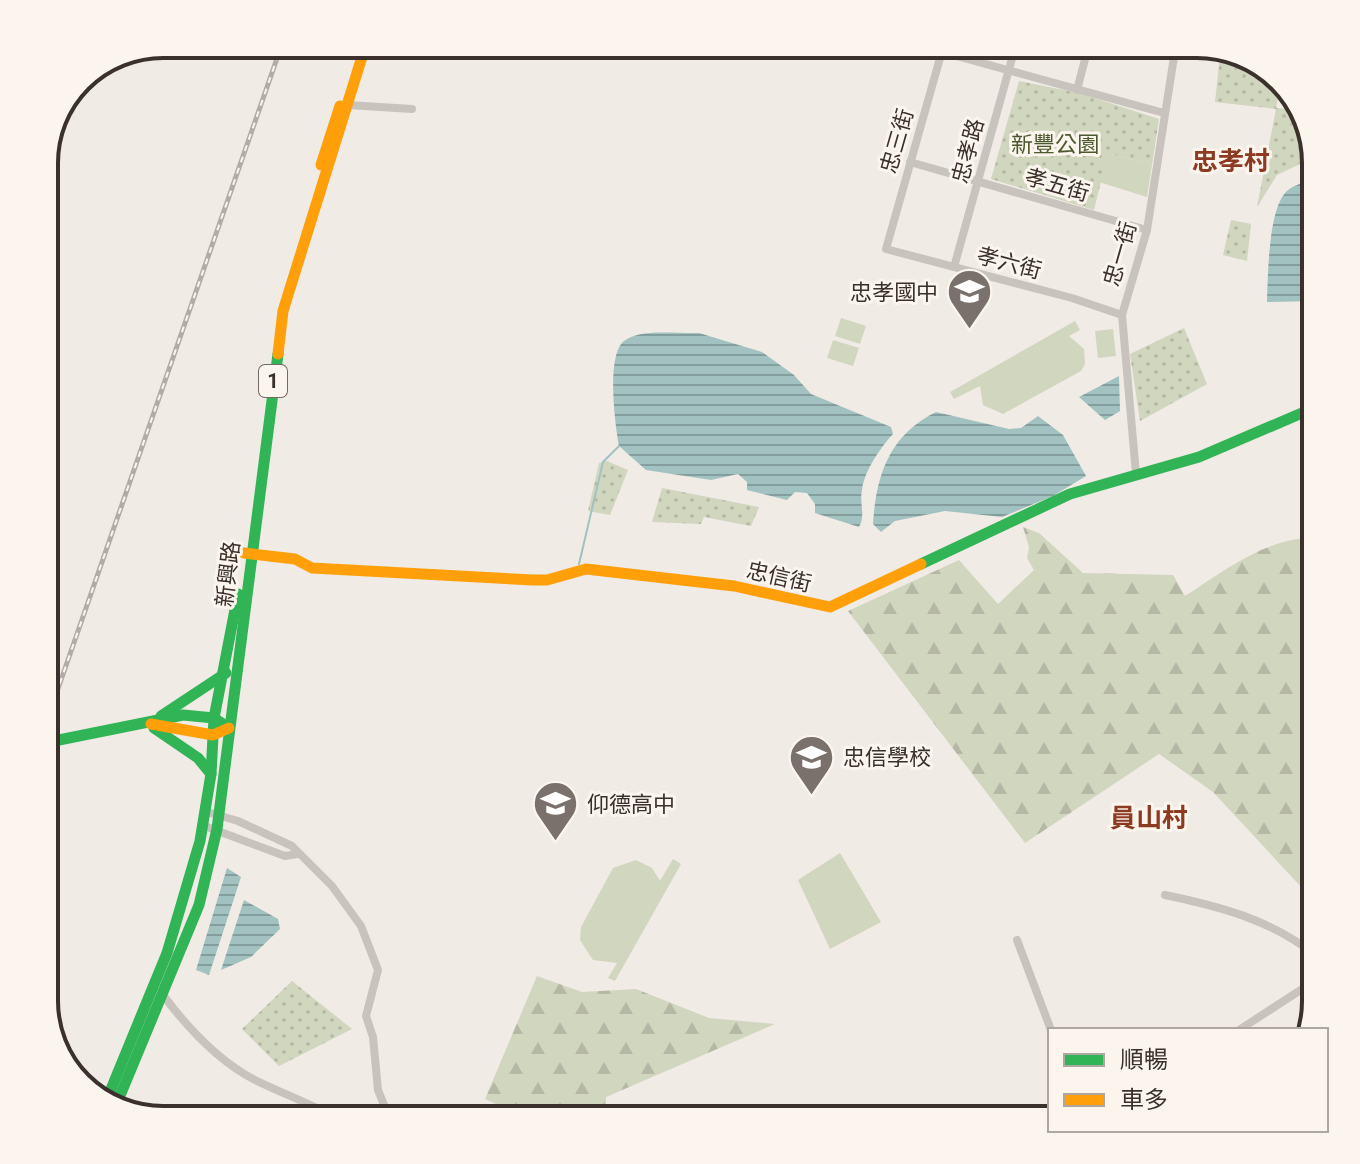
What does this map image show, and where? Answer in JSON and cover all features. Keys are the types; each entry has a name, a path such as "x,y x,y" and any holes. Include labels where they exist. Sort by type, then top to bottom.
{"main road":[{"name":"新興路","path":"120,1096 199,905 217,829 282,289 358,58"},
{"name":"新興路","path":"110,1092 167,953 202,825 211,774 214,718 226,673 248,553 283,311 348,105 360,58"},
{"name":"忠信街","path":"248,553 295,559 312,568 519,579 547,580 586,569 734,586 830,607 1070,494 1199,457 1302,413"},
{"path":"146,724 226,673"},
{"path":"58,740 183,715 214,718 229,728"},
{"path":"146,724 213,735 229,728"},
{"path":"146,724 198,758 211,774"}],"street":[{"name":"忠三街","path":"886,249 940,58"},
{"path":"974,58 1164,113"},
{"name":"忠孝路","path":"954,267 1012,58"},
{"path":"1077,90 1085,58"},
{"name":"忠一街","path":"1136,474 1122,315 1147,230 1174,58"},
{"path":"348,105 412,109"},
{"name":"孝五街","path":"910,162 979,179 1147,230"},
{"name":"孝六街","path":"886,249 1072,298 1122,315"},
{"path":"204,811 292,846 346,904 374,954 378,970 366,1016 373,1037 378,1090 384,1106"},
{"path":"202,825 285,856 297,854"},
{"path":"1165,895 1220,907 1262,923 1302,944"},
{"path":"1017,940 1050,1028"},
{"path":"1242,1028 1302,989"},
{"path":"163,995 189,1029 231,1064 252,1079 311,1106"}],"green space":[{"path":"1219,60 1250,72 1266,84 1278,97 1276,108 1287,109 1294,123 1302,163 1277,175 1257,207 1276,109 1215,102"},
{"name":"新豐公園","path":"1019,81 1079,93 1159,119 1152,165 1108,153 1094,210 991,179"},
{"path":"1108,153 1152,165 1147,197 1099,182"},
{"path":"1231,220 1251,224 1247,261 1223,255"},
{"path":"841,318 866,326 860,344 835,336"},
{"path":"1075,321 1080,330 1069,336 1084,349 1085,364 1081,371 1003,414 983,405 980,386 954,399 950,392"},
{"path":"1184,328 1207,384 1140,421 1130,354"},
{"path":"1113,329 1116,356 1098,358 1095,331"},
{"path":"833,340 859,348 853,366 827,358"},
{"path":"607,461 628,470 610,515 588,511 599,463"},
{"path":"662,488 759,507 751,526 704,517 701,524 652,522"},
{"path":"1023,527 1039,533 1083,573 1173,575 1185,596 1263,549 1302,538 1302,888 1213,792 1159,754 1025,843 848,611 959,560 998,604 1034,570 1027,558 1029,547"},
{"path":"840,853 881,922 830,949 798,880"},
{"path":"673,859 681,864 615,981 608,978 617,963 593,960 580,940 581,927 613,868 636,860 652,868 660,881"},
{"path":"537,976 582,992 636,989 709,1018 775,1024 606,1097 606,1106 500,1106 485,1099"},
{"path":"292,981 352,1029 279,1066 242,1029"}],"water":[{"path":"1302,183 1302,301 1267,302 1270,244 1276,212 1287,191"},
{"path":"699,333 762,352 794,375 811,394 891,427 893,434 874,460 863,483 859,527 815,513 815,504 807,493 795,492 787,500 747,490 747,482 738,474 711,480 646,470 619,446 613,391 618,349 624,341 640,334"},
{"path":"1119,376 1120,411 1105,420 1079,397"},
{"path":"936,412 1009,429 1021,428 1038,416 1063,435 1086,476 1053,496 1002,517 945,511 895,521 881,532 873,524 878,489 888,459 907,432"},
{"path":"227,868 241,877 209,975 196,970"},
{"path":"244,900 278,919 280,929 251,957 221,970"}],"waterway":[{"path":"579,564 603,462 619,446"}],"railway":[{"path":"58,689 277,58"}],"traffic: fast":[{"path":"120,1096 199,905 217,829 278,354"},
{"path":"921,564 1070,494 1199,457 1302,413"},
{"path":"110,1092 167,953 200,841 211,774 214,718 238,594"},
{"path":"161,716 226,673"},
{"path":"58,740 183,715 214,718 229,728"},
{"path":"154,728 198,758 211,774"}],"traffic: slow":[{"path":"278,354 283,311 362,58"},
{"path":"321,165 340,106"},
{"path":"244,553 295,559 312,568 533,580 547,580 586,569 734,586 830,607 921,564"},
{"path":"151,724 213,735 229,728"}],"place":[{"name":"忠孝國中","path":"969,331"},
{"name":"忠信學校","path":"812,796"},
{"name":"仰德高中","path":"556,843"}],"district":[{"name":"忠孝村","path":"1231,161"},
{"name":"員山村","path":"1149,818"}]}
